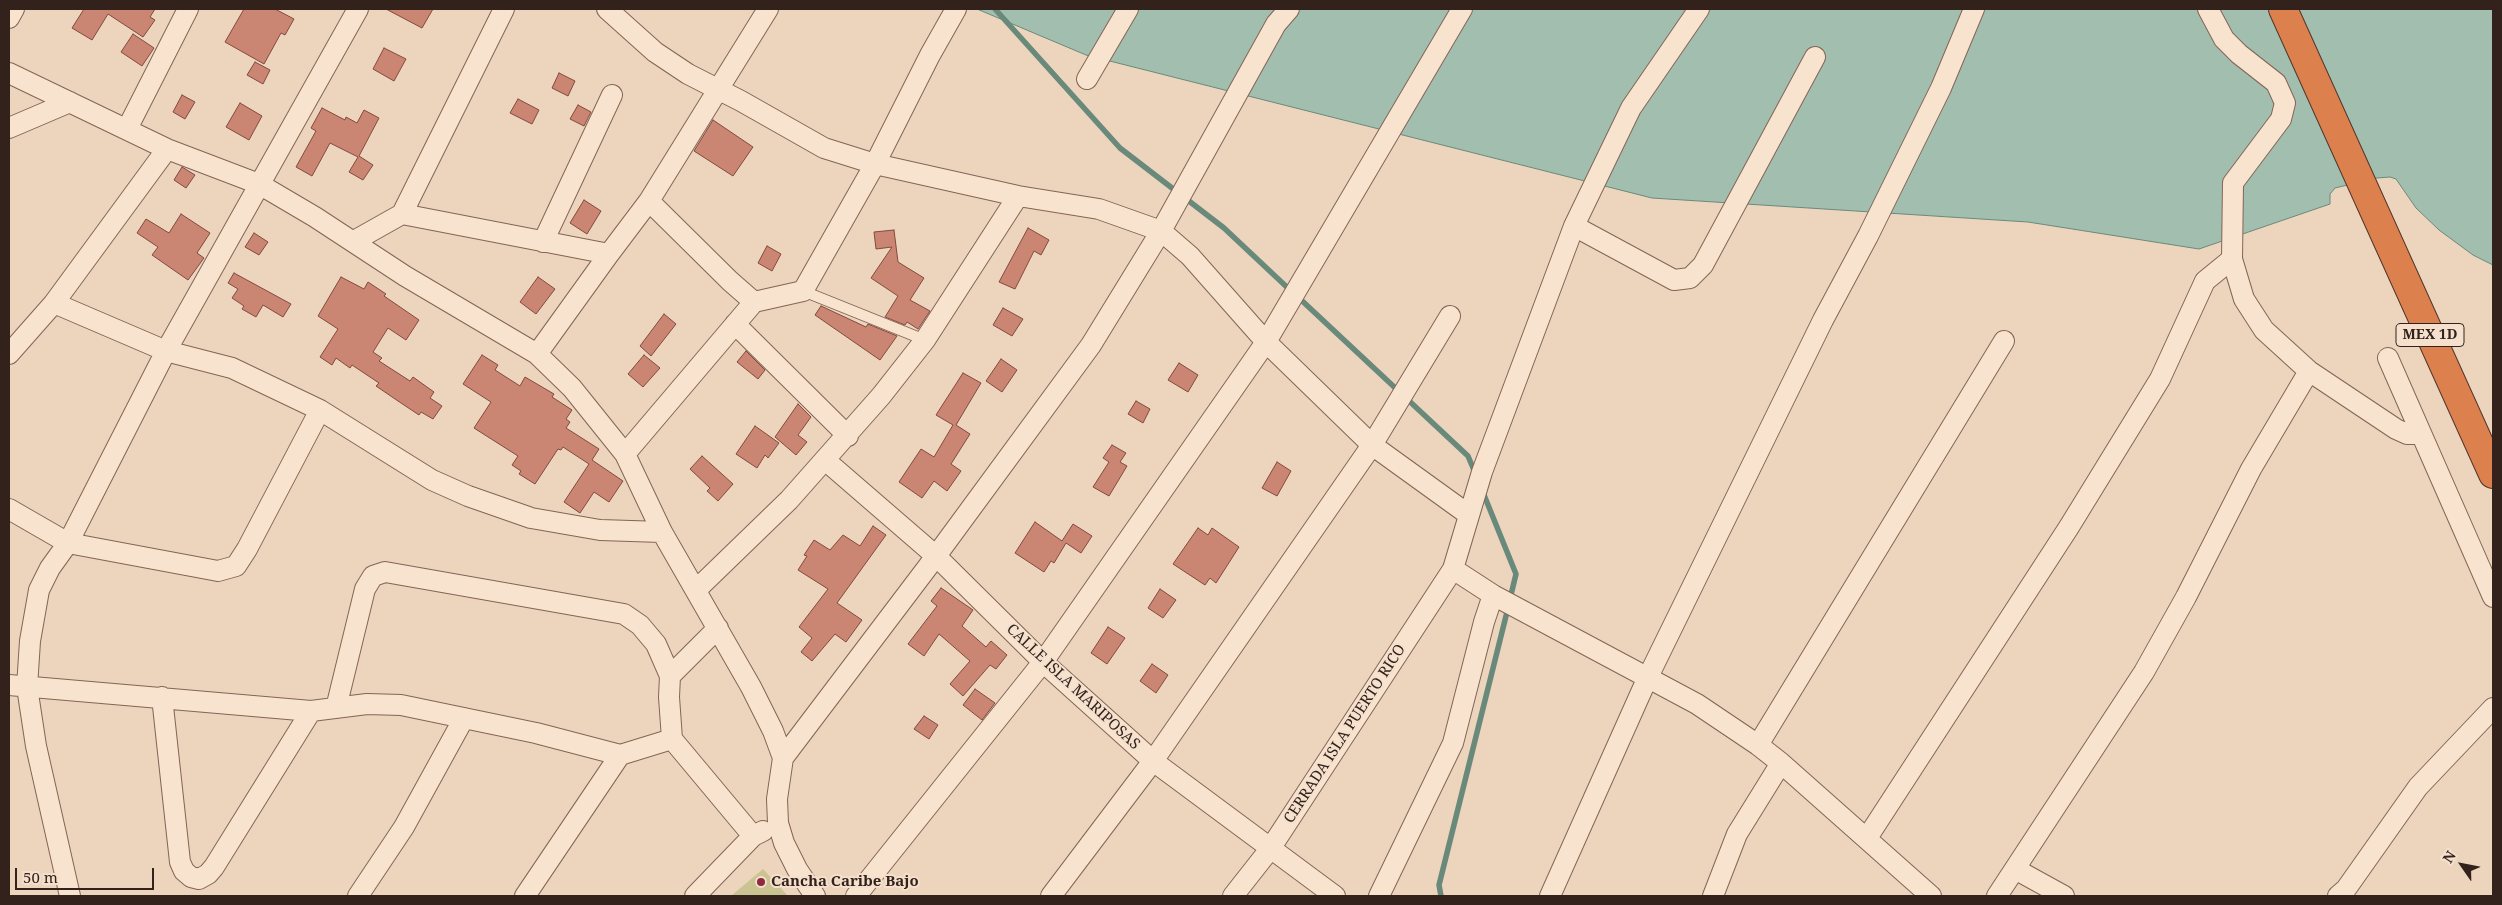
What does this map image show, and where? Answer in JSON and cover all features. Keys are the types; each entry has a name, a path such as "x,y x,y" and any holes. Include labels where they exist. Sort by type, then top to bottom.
{"highway":[{"name":"MEX 1D","path":"2283,9 2493,474"}],"street":[{"path":"9,18 14,9"},
{"path":"127,130 188,9"},
{"path":"70,896 36,746 18,686 30,641 40,590 50,568 68,543 166,352 358,9"},
{"path":"354,241 402,214 504,9"},
{"path":"607,9 655,52 688,74 824,148 874,164 1018,196 1099,209 1161,230 1190,256 1266,342 1372,445 1469,516"},
{"path":"537,354 649,201 768,9"},
{"path":"625,454 754,302 803,291 874,164 956,9"},
{"path":"1087,79 1128,9"},
{"path":"814,896 797,868 778,823 777,799 783,758 936,556 1091,344 1161,230 1276,24 1289,9"},
{"path":"856,896 1043,662 1266,342 1462,9"},
{"name":"CERRADA ISLA PUERTO RICO","path":"1233,896 1270,849 1452,569 1482,472 1574,226 1631,108 1699,9"},
{"path":"1550,896 1647,679 1823,320 1868,236 1937,97 1974,9"},
{"path":"2208,9 2224,39 2239,54 2276,83 2285,103 2281,120 2233,183 2232,260 2244,299 2264,330 2309,371 2396,429 2407,434 2421,434"},
{"path":"1574,226 1674,280 1690,278 1703,265 1815,57"},
{"path":"9,73 167,149 259,184 354,241 405,276 537,354 572,388 625,454 662,532 755,696 783,758"},
{"path":"543,242 612,95"},
{"path":"9,128 70,102"},
{"path":"9,354 54,303 167,149"},
{"path":"696,590 790,500 848,436 925,340 1018,196"},
{"path":"649,201 754,302"},
{"path":"402,214 609,254"},
{"path":"1867,838 2070,527 2155,387 2205,281 2232,260"},
{"path":"54,303 166,352 232,368 320,410 432,480 468,496 531,518 600,530 662,532"},
{"path":"1051,896 1153,761 1372,445 1450,316"},
{"path":"735,324 848,436"},
{"path":"1758,745 2004,341"},
{"path":"2388,358 2493,597"},
{"path":"1997,896 2144,672 2186,598 2251,469 2309,371"},
{"path":"9,509 68,543 218,571 236,566 248,549 320,410"},
{"name":"CALLE ISLA MARIPOSAS","path":"825,460 936,556 1043,662 1153,761 1335,896"},
{"path":"1452,569 1493,594 1647,679 1697,704 1758,745 1867,838 1931,896"},
{"path":"336,708 365,589 373,576 385,572 624,614 640,625 656,644 670,676 669,697 672,739 752,836"},
{"path":"1379,896 1453,743 1493,594"},
{"path":"670,676 718,628"},
{"path":"18,686 311,711 367,704 401,704 620,755 672,739"},
{"path":"162,697 180,862 184,871 191,877 199,879 208,874 214,867 311,711"},
{"path":"2338,896 2346,889 2418,787 2493,708"},
{"path":"358,896 404,827 464,718"},
{"path":"525,896 620,755"},
{"path":"1713,896 1737,834 1781,763"},
{"path":"695,896 752,836 778,823"},
{"path":"2015,869 2064,896"}],"lane":[{"path":"803,291 925,340"}],"shaded area":[{"path":"977,9 2493,9 2493,265 2473,255 2439,230 2416,208 2396,179 2390,177 2377,178 2335,188 2330,194 2330,204 2199,249 2028,222 1652,198 1086,55"},
{"name":"Cancha Caribe Bajo","path":"763,869 788,896 731,896"}],"building":[{"path":"84,9 155,9 150,17 155,20 143,37 108,14 92,40 72,28"},
{"path":"244,9 275,9 294,19 285,35 281,33 264,64 225,42"},
{"path":"386,9 433,9 422,28"},
{"path":"133,34 154,48 142,66 121,52"},
{"path":"384,48 406,59 394,81 373,69"},
{"path":"255,62 270,70 263,84 247,75"},
{"path":"559,73 575,81 568,96 552,88"},
{"path":"182,95 195,102 185,119 173,112"},
{"path":"518,99 539,110 532,124 510,113"},
{"path":"240,103 262,116 249,140 226,127"},
{"path":"578,105 591,112 584,126 570,119"},
{"path":"322,108 345,120 346,117 357,123 364,110 379,118 359,156 373,165 363,180 349,172 358,157 330,143 312,176 296,167 316,131 311,128"},
{"path":"713,120 753,147 733,176 694,151"},
{"path":"182,167 195,175 186,188 174,180"},
{"path":"584,200 601,211 587,234 570,223"},
{"path":"181,214 210,233 197,253 204,258 188,280 152,255 158,247 137,233 146,219 169,233"},
{"path":"1028,228 1049,240 1041,255 1034,251 1015,289 999,282"},
{"path":"894,230 898,262 924,278 910,300 930,311 918,329 907,322 905,325 885,317 898,296 871,278 892,247 876,249 874,232"},
{"path":"254,233 268,242 259,255 245,247"},
{"path":"767,246 781,254 772,271 758,263"},
{"path":"234,273 291,304 283,317 263,305 256,317 242,309 244,306 232,298 238,289 228,283"},
{"path":"341,277 364,289 368,282 386,294 384,296 419,320 406,340 388,328 373,352 382,358 379,361 410,381 413,377 434,392 430,398 442,406 433,419 421,412 419,415 398,401 376,386 379,383 352,365 350,368 336,358 332,365 320,357 338,329 318,316"},
{"path":"538,277 555,289 536,314 520,302"},
{"path":"821,306 866,327 868,324 897,336 880,360 815,315"},
{"path":"1003,308 1023,319 1012,336 993,325"},
{"path":"664,314 676,324 651,356 640,346"},
{"path":"746,351 765,370 758,379 737,362"},
{"path":"482,355 498,365 495,370 520,386 525,377 554,394 552,397 572,410 566,419 570,422 566,428 599,449 592,460 623,481 609,502 594,492 580,513 564,502 589,464 563,447 561,450 558,449 535,484 519,474 521,471 512,465 518,456 474,428 491,402 463,384"},
{"path":"644,355 660,368 643,387 628,374"},
{"path":"1001,359 1017,370 1002,392 986,381"},
{"path":"1179,363 1198,375 1188,392 1168,380"},
{"path":"963,373 981,383 956,425 970,434 951,464 961,471 947,491 934,481 922,498 899,482 921,449 934,457 953,425 936,415"},
{"path":"1136,401 1150,409 1143,423 1128,414"},
{"path":"798,404 811,417 798,435 807,442 796,455 775,437"},
{"path":"755,426 779,443 768,458 765,455 757,468 736,454"},
{"path":"1112,445 1126,453 1120,462 1127,466 1109,496 1093,487 1109,462 1103,458"},
{"path":"702,456 733,484 718,501 707,491 710,488 690,469"},
{"path":"1277,462 1291,471 1277,496 1262,488"},
{"path":"1035,522 1062,541 1073,524 1092,536 1081,553 1066,543 1054,563 1051,561 1044,572 1015,553"},
{"path":"873,526 886,535 837,603 862,620 846,642 835,634 812,661 801,652 812,638 799,627 828,589 798,570 807,556 804,555 814,540 830,550 843,535 860,546"},
{"path":"1198,528 1208,535 1212,528 1239,547 1216,583 1210,578 1205,585 1173,564"},
{"path":"941,588 973,610 962,626 986,647 991,641 1007,655 996,669 990,665 963,696 950,684 970,661 939,634 924,656 908,644 937,606 931,601"},
{"path":"1160,589 1176,600 1163,618 1148,608"},
{"path":"1108,627 1125,638 1107,664 1091,653"},
{"path":"1152,664 1168,675 1156,693 1140,681"},
{"path":"975,689 995,703 982,720 963,705"},
{"path":"924,716 938,725 929,739 914,729"}],"waterway":[{"path":"995,9 1120,148 1224,228 1291,291"},
{"path":"1298,297 1468,456 1476,475"},
{"path":"1482,490 1516,574 1510,599"},
{"path":"1441,896 1439,885 1508,608"}],"place":[{"name":"Cancha Caribe Bajo","path":"761,882"}]}
